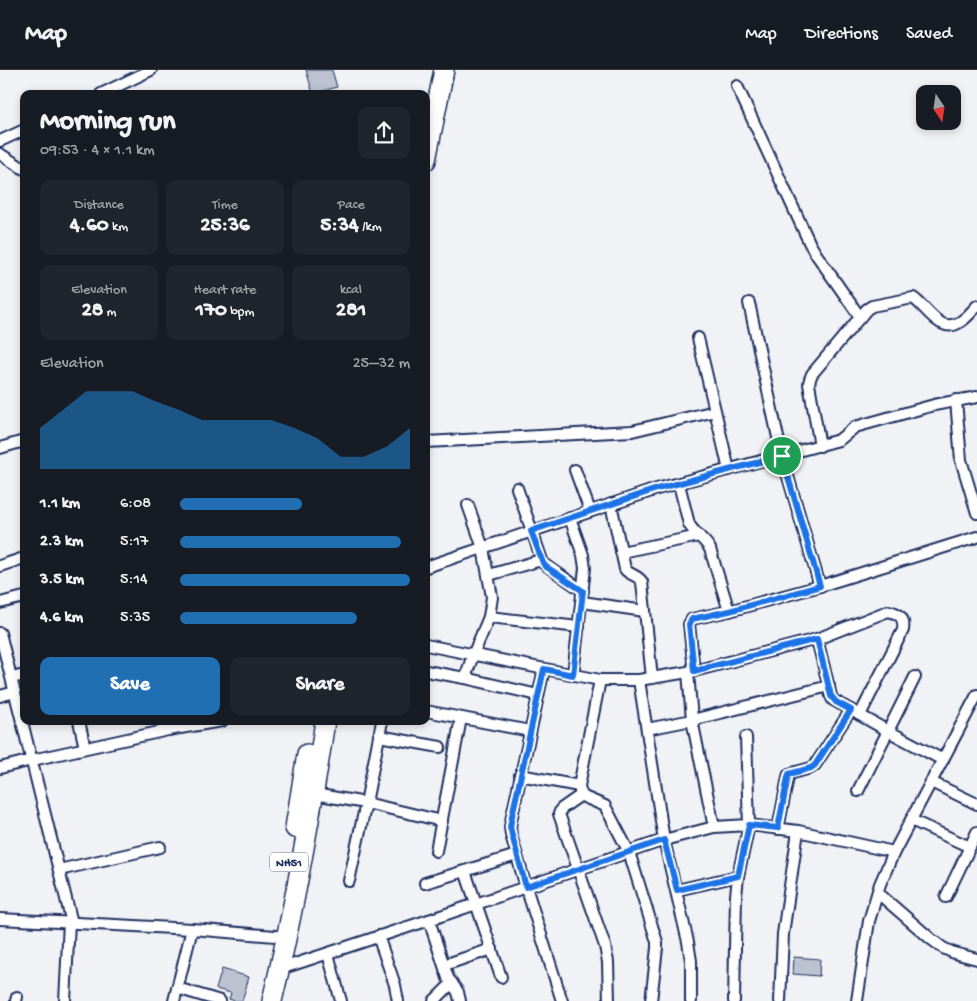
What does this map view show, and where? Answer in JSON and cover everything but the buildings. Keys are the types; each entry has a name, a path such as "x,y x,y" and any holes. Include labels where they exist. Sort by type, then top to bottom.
{"highway":[{"path":"430,138 444,70"},
{"name":"NH51","path":"272,1001 280,969 282,937 312,725"},
{"name":"NH51","path":"260,1001 282,937 314,794 324,725"}],"street":[{"path":"109,90 151,70"},
{"path":"737,86 810,244 860,317"},
{"path":"0,141 20,132"},
{"path":"0,154 20,166"},
{"path":"820,446 809,384 810,379 812,374 870,307 912,298 938,322 946,326 952,326 965,319 977,306"},
{"path":"749,303 782,456 820,586"},
{"path":"698,338 729,470"},
{"path":"430,566 657,489 840,440 855,427 934,405 977,397"},
{"path":"956,400 961,460 977,513"},
{"path":"430,442 632,431 715,411"},
{"path":"0,448 20,442"},
{"path":"575,470 590,511"},
{"path":"679,484 689,524 710,548 729,611"},
{"path":"517,488 541,560 545,566 583,591"},
{"path":"611,504 626,571 639,578 642,582 652,678"},
{"path":"465,678 489,617 492,597 483,548 468,505"},
{"path":"570,518 585,562 573,675"},
{"path":"622,552 699,536"},
{"path":"714,827 692,720 690,621 695,618 729,611 820,586 977,537"},
{"path":"0,566 20,559"},
{"path":"489,576 541,560"},
{"path":"0,603 20,598"},
{"path":"582,602 645,611"},
{"path":"430,646 600,680 640,680 691,672 817,639 888,611 896,613 904,625 903,630 855,712 815,765 811,768 789,774 778,828"},
{"path":"489,617 579,627"},
{"path":"0,633 20,712"},
{"path":"817,639 833,700 944,760"},
{"path":"544,669 510,827 526,887 562,1001"},
{"path":"430,672 538,695"},
{"path":"12,678 20,676"},
{"path":"858,791 915,677"},
{"path":"600,680 580,790 561,809 559,814 607,954 609,1001"},
{"path":"640,680 664,840 690,952 691,1001"},
{"path":"647,729 692,720 828,686"},
{"path":"0,696 15,692"},
{"path":"857,1001 870,921 878,893 894,852 977,696"},
{"path":"430,712 530,732"},
{"path":"436,851 461,718"},
{"path":"23,725 70,923 65,1001"},
{"path":"80,725 85,748"},
{"path":"349,881 381,725"},
{"path":"0,768 166,726"},
{"path":"379,736 440,747"},
{"path":"734,1001 735,906 738,876 749,825 746,737"},
{"path":"520,775 580,790 605,806 629,852 657,942 651,1001"},
{"path":"931,782 977,804"},
{"path":"314,794 366,803 442,821"},
{"path":"911,820 970,847"},
{"path":"280,969 664,840 714,827 749,825 778,828 894,852"},
{"path":"780,1001 785,917 798,831"},
{"path":"946,897 977,832"},
{"path":"59,870 160,847"},
{"path":"425,883 517,855"},
{"path":"465,871 501,977"},
{"path":"677,890 738,876"},
{"path":"878,893 943,948 977,959"},
{"path":"0,919 192,929 282,937"},
{"path":"429,920 444,965 458,992 460,1001"},
{"path":"174,1001 192,929"},
{"path":"378,936 395,985 398,1001"},
{"path":"444,965 492,949"},
{"path":"328,954 341,1001"},
{"path":"434,1001 452,983"},
{"path":"177,988 220,1001"}],"route":[{"path":"782,456 820,586 692,619 689,624 694,671 817,639 831,696 833,700 851,710 815,765 811,768 789,774 778,828 749,825 738,876 677,890 664,840 526,887 510,827 512,816 544,669 573,675 583,591 545,566 531,531 657,489 782,456"}]}
